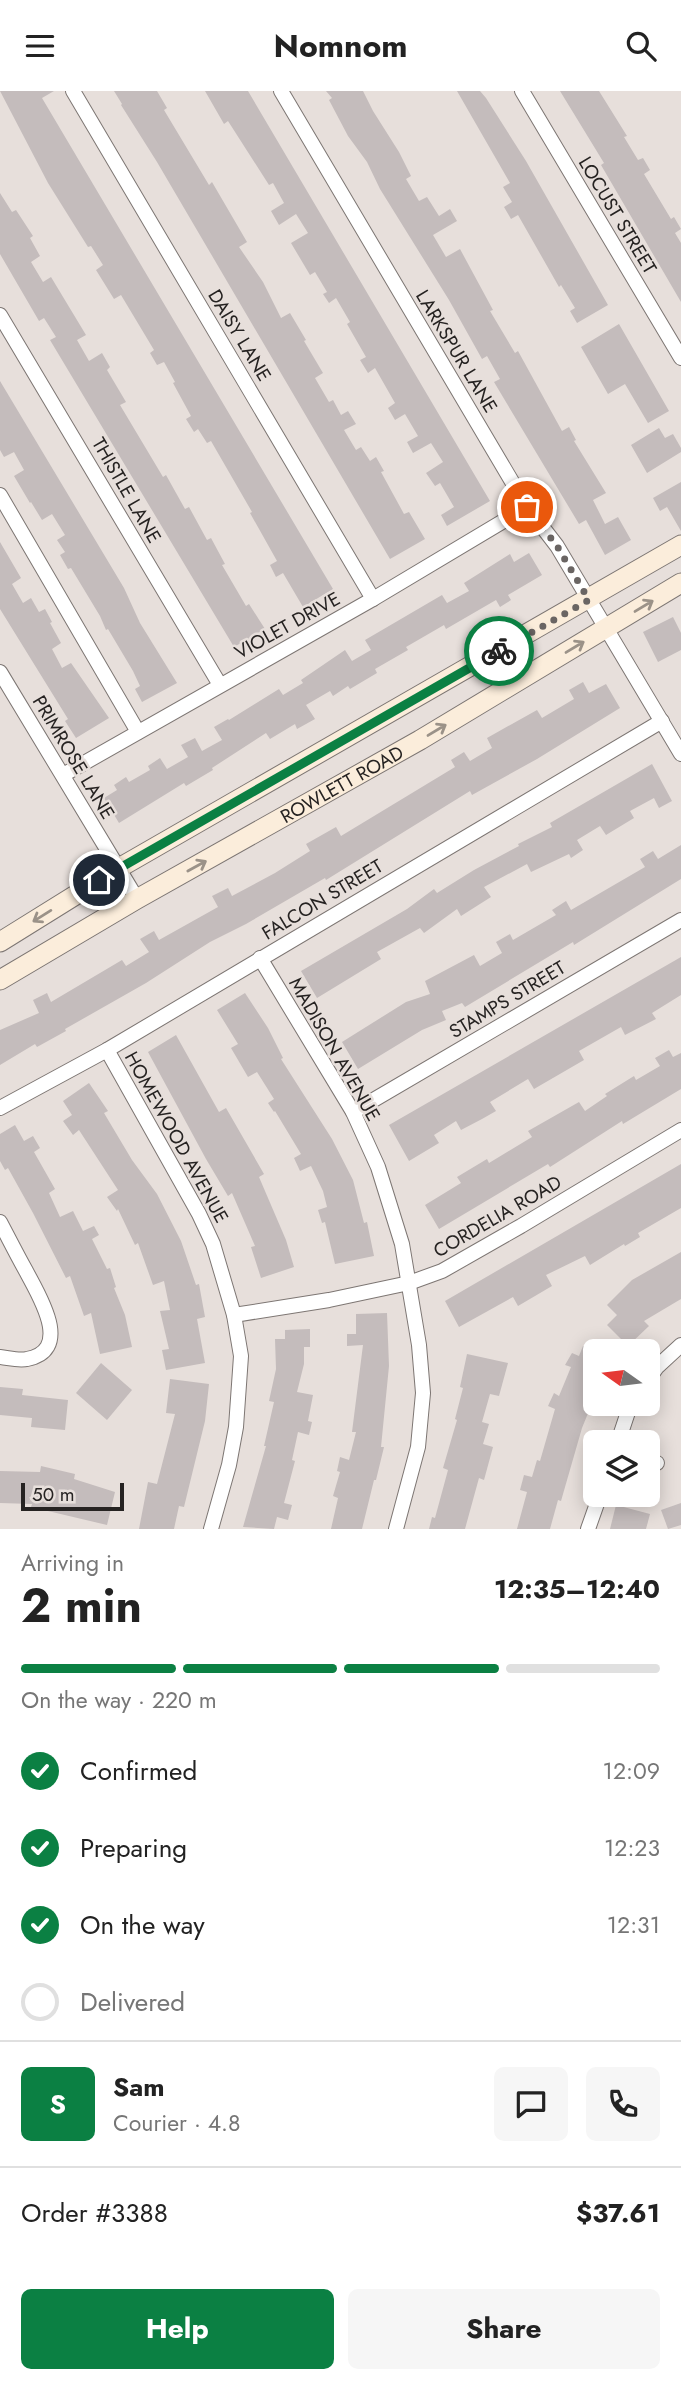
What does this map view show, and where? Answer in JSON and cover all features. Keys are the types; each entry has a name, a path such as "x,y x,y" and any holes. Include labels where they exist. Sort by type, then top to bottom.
{"main road":[{"name":"ROWLETT ROAD","path":"0,942 118,868 681,545"},
{"name":"ROWLETT ROAD","path":"0,980 137,899 420,740 681,583"}],"street":[{"name":"DAISY LANE","path":"73,91 373,599"},
{"name":"LARKSPUR LANE","path":"281,91 527,507 557,546 681,754"},
{"name":"LOCUST STREET","path":"522,91 681,358"},
{"name":"THISTLE LANE","path":"0,315 220,685"},
{"path":"0,495 138,732"},
{"name":"VIOLET DRIVE","path":"63,775 373,599 527,507"},
{"name":"PRIMROSE LANE","path":"0,672 137,899"},
{"name":"FALCON STREET","path":"0,1108 107,1050 663,721"},
{"name":"STAMPS STREET","path":"353,1112 681,920"},
{"name":"MADISON AVENUE","path":"260,958 353,1112 378,1167 402,1244 419,1345 423,1393 418,1447 396,1529"},
{"name":"HOMEWOOD AVENUE","path":"107,1050 213,1244 234,1315 241,1356 236,1427 229,1465 211,1529"},
{"name":"CORDELIA ROAD","path":"234,1315 329,1300 409,1283 442,1271 681,1130"},
{"path":"0,1223 46,1309 51,1329 48,1345 35,1357 25,1360 0,1357"},
{"path":"660,1364 681,1345"},
{"path":"589,1529 596,1507"}],"building":[{"path":"0,91 54,91 42,98 333,589 303,607 283,573 276,577 270,565 277,561 250,513 252,512 211,441 207,443 198,429 194,432 186,419 191,416 173,383 175,382 164,362 157,365 150,353 154,350 121,295 114,299 96,270 103,265 91,246 88,247 48,183"},
{"path":"114,91 157,91 167,108 164,110 209,185 212,182 247,242 239,247 263,282 281,318 290,313 306,340 304,341 323,373 315,378 329,402 333,400 341,415 348,411 356,424 344,430 356,450 361,447 370,461 376,457 384,471 381,472 404,514 409,512 425,539 390,559"},
{"path":"205,91 248,91 490,501 447,526 441,515 454,507 440,483 435,486 426,473 443,462 431,443 413,453 407,442 418,436 405,414 395,420 388,408 395,403 375,368 368,373 360,360 366,357 336,298 329,303 323,294 327,292 315,272 310,275 291,243 308,233 296,214 279,225 271,211 284,203 273,183 269,185 228,121 224,124"},
{"path":"326,91 363,91 399,152 411,176 406,179 419,201 427,197 439,216 450,209 457,221 433,235 446,257 460,249 493,310 490,311 515,353 518,351 562,431 569,427 576,440 574,441 606,493 593,500 605,524 618,517 631,540 605,555 586,520 579,524 494,382 500,379 487,356 482,359 380,189 367,162 348,136 329,100 332,98"},
{"path":"457,91 480,91 486,98 526,161 608,305 577,323 570,311 575,308 561,285 559,287 518,215 511,219 504,207 512,202 503,187 510,183"},
{"path":"560,91 599,91 627,136 624,137 638,160 643,158 650,170 644,174 671,219 674,217 681,229 675,233 681,243 681,302 601,165 604,163"},
{"path":"0,193 12,212 16,210 33,236 30,238 40,256 31,262 43,282 51,277 86,335 77,340 89,361 102,353 110,367 107,370 126,402 120,405 163,477 166,475 185,509 189,507 207,540 211,538 225,564 222,565 246,606 249,604 265,629 234,647 50,340 56,337 44,318 39,321 0,254"},
{"path":"619,324 669,411 648,423 625,384 608,394 581,347"},
{"path":"0,381 124,588 140,623 177,683 142,702 135,689 140,686 133,671 71,568 68,569 60,555 65,552 57,540 65,535 52,514 42,520 30,503 14,476 24,470 14,452 4,457 0,450"},
{"path":"659,428 665,438 673,434 681,452 647,473 631,445"},
{"path":"681,482 681,531 667,507 660,511 653,498"},
{"path":"0,542 21,578 12,584 23,603 31,598 39,612 45,609 52,622 50,623 61,643 52,649 62,668 71,663 109,718 76,738 65,721 68,719 0,609"},
{"path":"529,553 542,575 508,595 511,600 500,607 496,600 446,629 444,625 406,647 408,650 375,669 377,673 350,689 348,686 333,696 330,691 306,705 315,719 297,729 295,724 270,739 266,733 212,768 213,770 186,786 184,783 119,823 104,798 117,790 114,785 126,777 129,782 150,770 148,766 160,758 167,769 188,757 181,745 195,738 202,751 222,740 214,727 279,689 283,695 345,650 352,661 371,650 365,640 442,595 447,603 469,591 464,583 510,554 514,562"},
{"path":"673,617 681,633 681,650 658,662 643,632"},
{"path":"583,682 589,693 606,684 620,708 472,795 470,791 326,880 325,878 210,942 146,983 65,1029 66,1031 37,1047 35,1044 0,1065 0,1030 39,1013 33,1000 47,993 51,1002 122,960 126,966 149,952 140,939 154,931 159,940 218,907 212,896 228,888 232,896 275,873 310,851 306,844 336,827 341,836 455,767 451,760 464,752 470,761 492,748 487,738 537,710 542,718 574,699 569,690"},
{"path":"652,764 672,801 659,808 654,798 630,811 634,818 606,835 600,826 577,840 583,850 571,858 569,854 531,872 527,864 484,887 491,897 461,916 457,909 424,933 420,928 377,952 381,959 317,998 301,971 407,909 434,889 437,893 519,846 518,844 552,827 550,823"},
{"path":"681,845 681,879 574,945 573,942 465,1007 462,1003 442,1011 446,1020 422,1030 358,1069 342,1042 406,1002 430,994 425,981 474,955 480,966 502,953 496,942 510,934 513,940 556,915 552,910 566,901 571,910 645,867 640,859 653,851 658,859"},
{"path":"681,957 681,995 652,1013 656,1019 625,1035 621,1027 579,1051 584,1060 534,1089 528,1079 490,1102 496,1111 461,1130 456,1121 434,1135 439,1143 409,1161 389,1125"},
{"path":"245,993 268,1028 283,1058 281,1059 332,1139 353,1180 364,1223 367,1222 374,1256 335,1264 325,1222 322,1223 318,1210 327,1207 323,1191 311,1166 300,1171 294,1158 301,1154 268,1103 274,1099 257,1072 248,1077 231,1048 238,1044 217,1010"},
{"path":"176,1035 219,1112 226,1108 264,1174 259,1177 286,1240 294,1267 261,1278 251,1247 255,1246 232,1193 228,1196 148,1052"},
{"path":"669,1050 673,1057 681,1053 681,1089 439,1229 425,1205 461,1183 457,1177 487,1159 489,1163 532,1137 528,1131 579,1102 585,1111 607,1096 605,1094 634,1076 636,1080 660,1066 655,1058"},
{"path":"89,1083 108,1111 104,1113 132,1160 157,1194 181,1241 196,1285 199,1284 205,1317 197,1319 205,1363 166,1370 162,1350 169,1349 160,1311 170,1310 164,1281 153,1285 138,1243 135,1245 118,1209 117,1211 107,1197 118,1190 79,1130 73,1135 63,1121 72,1115 63,1101"},
{"path":"15,1125 24,1141 33,1136 40,1148 34,1152 55,1189 49,1193 60,1217 73,1211 83,1231 94,1226 99,1235 92,1239 107,1269 110,1268 132,1347 100,1354 91,1313 84,1316 70,1276 66,1278 8,1168 5,1170 0,1161 0,1134"},
{"path":"681,1164 681,1208 638,1233 640,1237 590,1265 585,1256 546,1275 552,1286 518,1306 513,1297 459,1327 445,1301"},
{"path":"681,1252 681,1299 644,1321 649,1326 635,1339 621,1339 607,1325 617,1315 607,1305 632,1280"},
{"path":"387,1313 389,1366 381,1447 384,1447 376,1480 362,1529 331,1529 338,1498 333,1496 340,1472 337,1471 340,1457 349,1460 356,1432 352,1432 363,1345 347,1346 347,1334 356,1334 356,1314"},
{"path":"310,1329 310,1347 304,1347 304,1364 297,1392 313,1395 308,1421 312,1422 309,1435 298,1432 292,1460 295,1461 284,1503 292,1505 288,1520 277,1517 274,1529 243,1527 266,1446 274,1402 269,1401 276,1369 275,1339 285,1339 285,1330"},
{"path":"583,1346 583,1416 587,1416 561,1501 558,1500 550,1529 517,1529 527,1492 520,1490 524,1475 532,1477 537,1460 540,1461 555,1409 548,1406 554,1393 559,1396 571,1367 565,1365 572,1353 579,1356"},
{"path":"467,1354 508,1363 499,1396 490,1394 482,1422 489,1424 483,1444 493,1447 484,1480 479,1478 465,1529 429,1529 432,1517 435,1518 448,1470 443,1468 457,1420 455,1419 463,1388 460,1387"},
{"path":"101,1363 132,1390 107,1420 76,1393"},
{"path":"170,1379 209,1384 205,1421 184,1507 179,1506 174,1529 139,1529 148,1482 157,1484 175,1414 166,1413"},
{"path":"0,1387 23,1389 22,1395 68,1400 65,1430 31,1427 32,1418 0,1415"},
{"path":"41,1466 75,1474 74,1479 115,1492 107,1525 31,1507 32,1504 0,1503 0,1471 40,1472"},
{"path":"681,1503 681,1525 668,1529 661,1510"},
{"path":"616,1507 650,1514 646,1529 610,1529"}],"way so far":[{"path":"499,651 589,600 557,546 527,507"}],"route":[{"path":"99,880 499,651"}]}
